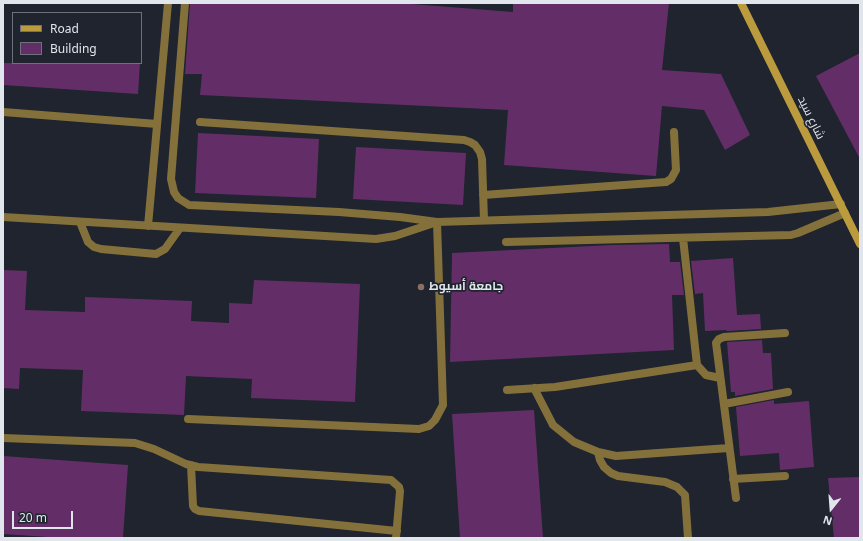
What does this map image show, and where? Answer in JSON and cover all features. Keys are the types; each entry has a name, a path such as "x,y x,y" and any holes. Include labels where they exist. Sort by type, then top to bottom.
{"main road":[{"name":"شارع سيد","path":"741,3 860,244"}],"lane":[{"path":"148,226 168,3"},
{"path":"185,3 171,179 174,192 178,198 189,205 339,212 400,217 437,222 768,212 841,204"},
{"path":"3,112 157,124"},
{"path":"200,122 464,140 475,145 480,152 482,159 484,220"},
{"path":"484,194 666,182 671,179 676,170 674,132"},
{"path":"506,242 791,235 845,213"},
{"path":"3,217 376,239 395,236 437,222"},
{"path":"80,222 88,242 94,247 101,249 156,254 165,249 180,228"},
{"path":"188,419 419,429 429,426 435,420 443,405 437,222"},
{"path":"683,238 697,365 706,375 720,378"},
{"path":"736,498 716,343 721,337 785,333"},
{"path":"507,390 555,388 697,365"},
{"path":"534,388 553,425 574,442 598,452 616,456 729,448"},
{"path":"724,404 788,392"},
{"path":"3,438 135,444 154,449 180,462 203,467 391,480 399,487 400,491 396,535 199,511 193,506 191,465"},
{"path":"598,452 604,468 611,473 618,476 665,482 678,487 685,495 688,538"},
{"path":"733,479 785,476"}],"building":[{"path":"190,3 399,3 513,12 513,3 669,3 662,70 721,74 750,135 725,150 704,110 662,106 656,176 504,165 508,110 200,95 202,74 185,74"},
{"path":"860,53 860,159 816,76"},
{"path":"3,63 140,64 138,94 3,85"},
{"path":"198,133 319,139 316,198 195,193"},
{"path":"356,147 466,153 463,205 353,199"},
{"path":"669,244 670,262 680,262 684,295 672,295 674,350 450,362 452,253 612,245"},
{"path":"733,258 737,315 760,314 761,329 705,331 703,293 695,294 691,261"},
{"path":"3,270 27,271 25,310 85,312 85,297 192,301 191,321 229,323 229,303 252,304 254,280 360,284 355,402 251,398 252,379 186,376 184,415 81,411 83,370 20,368 19,389 3,388"},
{"path":"762,340 763,353 771,353 773,389 735,396 735,392 731,392 727,342"},
{"path":"774,400 774,404 809,401 814,467 780,470 779,453 740,456 736,407"},
{"path":"534,410 543,538 460,538 452,414"},
{"path":"3,456 128,465 123,538 63,538 3,534"},
{"path":"860,477 860,538 834,538 828,478"}],"place":[{"name":"جامعة أسيوط","path":"421,287"}]}
